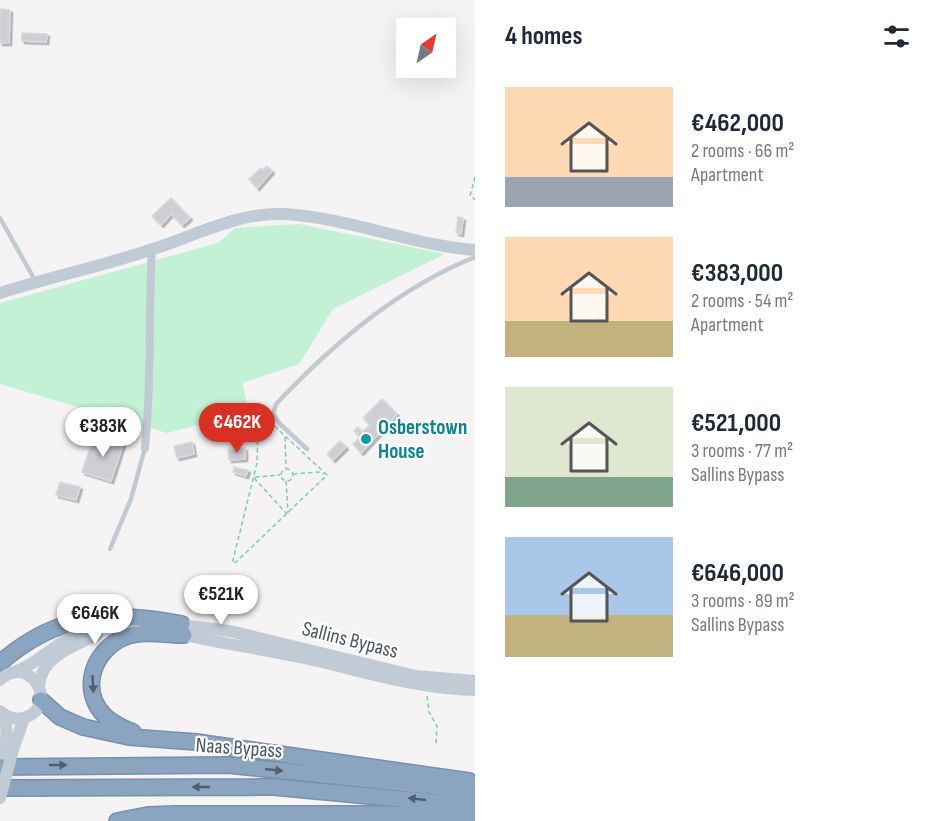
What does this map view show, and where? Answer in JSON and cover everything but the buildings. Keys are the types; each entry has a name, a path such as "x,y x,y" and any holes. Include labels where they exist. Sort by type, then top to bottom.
{"highway":[{"path":"0,663 34,638 66,624 92,618 121,615 147,617 183,629"},
{"path":"162,740 118,726 105,716 94,701 92,673 105,649 128,636 183,629"},
{"path":"40,694 60,717 83,727 129,737 289,754 475,782"},
{"name":"Naas Bypass","path":"0,765 228,765 475,791"},
{"name":"Naas Bypass","path":"0,788 274,787 475,806"},
{"path":"117,821 148,815 177,814 475,816"}],"main road":[{"path":"0,293 152,250 236,219 259,215 310,216 421,242 475,250"},
{"name":"Sallins Bypass","path":"0,680 27,668 68,639 96,629 127,624 230,631 416,676 475,681"},
{"name":"Sallins Bypass","path":"24,718 35,711 40,694 40,676 49,662 63,652 101,634 143,629 167,631 183,629 426,687 475,690"},
{"path":"14,672 29,675 40,694"},
{"path":"0,711 8,717 24,718 0,765"},
{"path":"0,711 5,718 9,749 0,798"}],"street":[{"path":"144,448 148,407 149,296 152,250"}],"lane":[{"path":"0,218 36,282"},
{"path":"306,448 280,424 273,414 276,404 338,344 397,297 443,271 475,257"},
{"path":"110,549 131,499 144,448"}],"path":[{"path":"475,177 470,196 475,200"},
{"path":"258,425 261,429 267,430 270,427 269,421"},
{"path":"258,425 269,421"},
{"path":"269,421 325,474"},
{"path":"258,425 258,449 254,477 233,563 237,562 288,513 327,475 325,474"},
{"path":"285,436 286,469"},
{"path":"286,469 291,470 292,474"},
{"path":"281,475 286,469"},
{"path":"292,474 325,474"},
{"path":"286,480 291,478 292,474"},
{"path":"254,477 281,475"},
{"path":"281,475 286,480 288,513"},
{"path":"254,477 288,513"},
{"path":"426,687 429,712 437,726 436,745"}],"green space":[{"path":"299,224 445,254 333,309 299,364 242,383 249,412 167,433 0,384 0,303 218,243 235,228"}],"place":[{"name":"Osberstown House","path":"366,439"}]}
